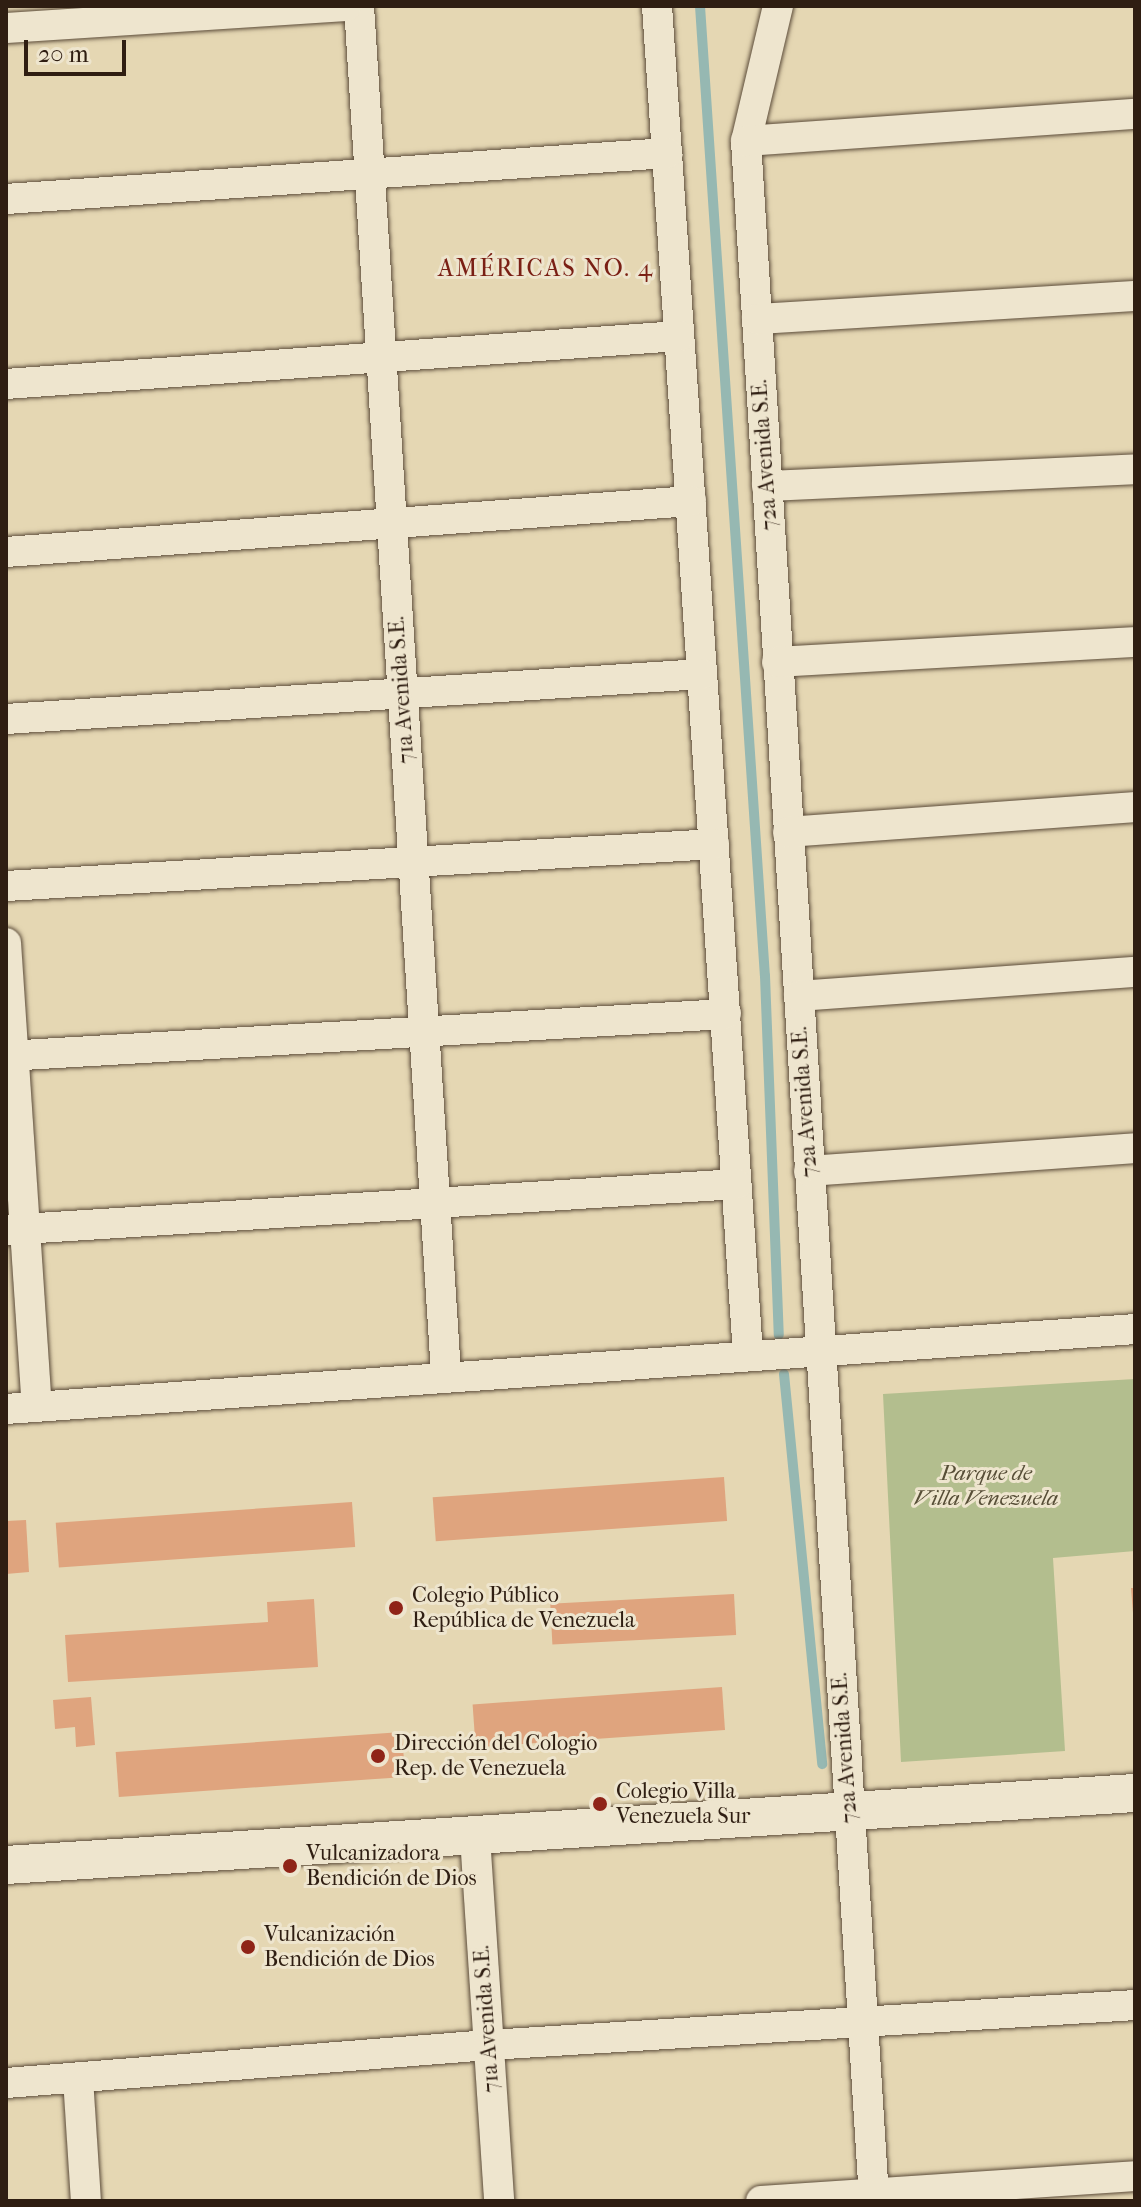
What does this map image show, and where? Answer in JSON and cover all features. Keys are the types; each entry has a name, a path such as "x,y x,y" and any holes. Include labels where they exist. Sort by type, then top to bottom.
{"street":[{"path":"6,28 346,6"},
{"name":"71a Avenida S.E.","path":"359,6 446,1374"},
{"path":"657,6 748,1353"},
{"name":"72a Avenida S.E.","path":"778,6 746,141 874,2198"},
{"path":"746,141 1135,114"},
{"path":"6,199 667,153"},
{"path":"757,319 1135,296"},
{"path":"6,384 679,336"},
{"path":"767,486 1135,469"},
{"path":"6,552 691,501"},
{"path":"777,662 1135,642"},
{"path":"6,719 702,674"},
{"path":"788,832 1135,807"},
{"path":"6,886 714,844"},
{"path":"6,943 16,1229 37,1406"},
{"path":"799,996 1135,972"},
{"path":"10,1056 726,1014"},
{"path":"809,1171 1135,1148"},
{"path":"16,1229 737,1184"},
{"path":"6,1409 446,1374 1135,1329"},
{"path":"6,1865 849,1814 1135,1793"},
{"name":"71a Avenida S.E.","path":"475,1837 499,2201"},
{"path":"6,2083 489,2045 1135,2005"},
{"path":"78,2078 86,2201"},
{"path":"761,2201 874,2198 1135,2176"}],"green space":[{"name":"Parque de Villa Venezuela","path":"1135,1379 1135,1551 1053,1558 1065,1751 901,1762 883,1394"}],"building":[{"path":"724,1477 727,1521 436,1541 433,1497"},
{"path":"352,1502 355,1547 59,1568 56,1523"},
{"path":"26,1520 29,1572 6,1574 6,1521"},
{"path":"1131,1588 1135,1588 1135,1613 1133,1613"},
{"path":"734,1594 736,1635 552,1645 550,1604"},
{"path":"314,1599 318,1667 68,1682 65,1635 268,1622 267,1602"},
{"path":"722,1687 725,1730 476,1747 473,1704"},
{"path":"91,1697 95,1745 76,1747 75,1727 55,1729 53,1700"},
{"path":"402,1732 405,1777 119,1797 116,1752"}],"waterway":[{"path":"700,6 765,976 779,1335"},
{"path":"784,1374 822,1764"}],"place":[{"name":"Colegio Público República de Venezuela","path":"396,1608"},
{"name":"Dirección del Cologio Rep. de Venezuela","path":"378,1756"},
{"name":"Colegio Villa Venezuela Sur","path":"600,1804"},
{"name":"Vulcanizadora Bendición de Dios","path":"290,1866"},
{"name":"Vulcanización Bendición de Dios","path":"248,1947"}],"district":[{"name":"AMÉRICAS NO. 4","path":"546,269"}]}
